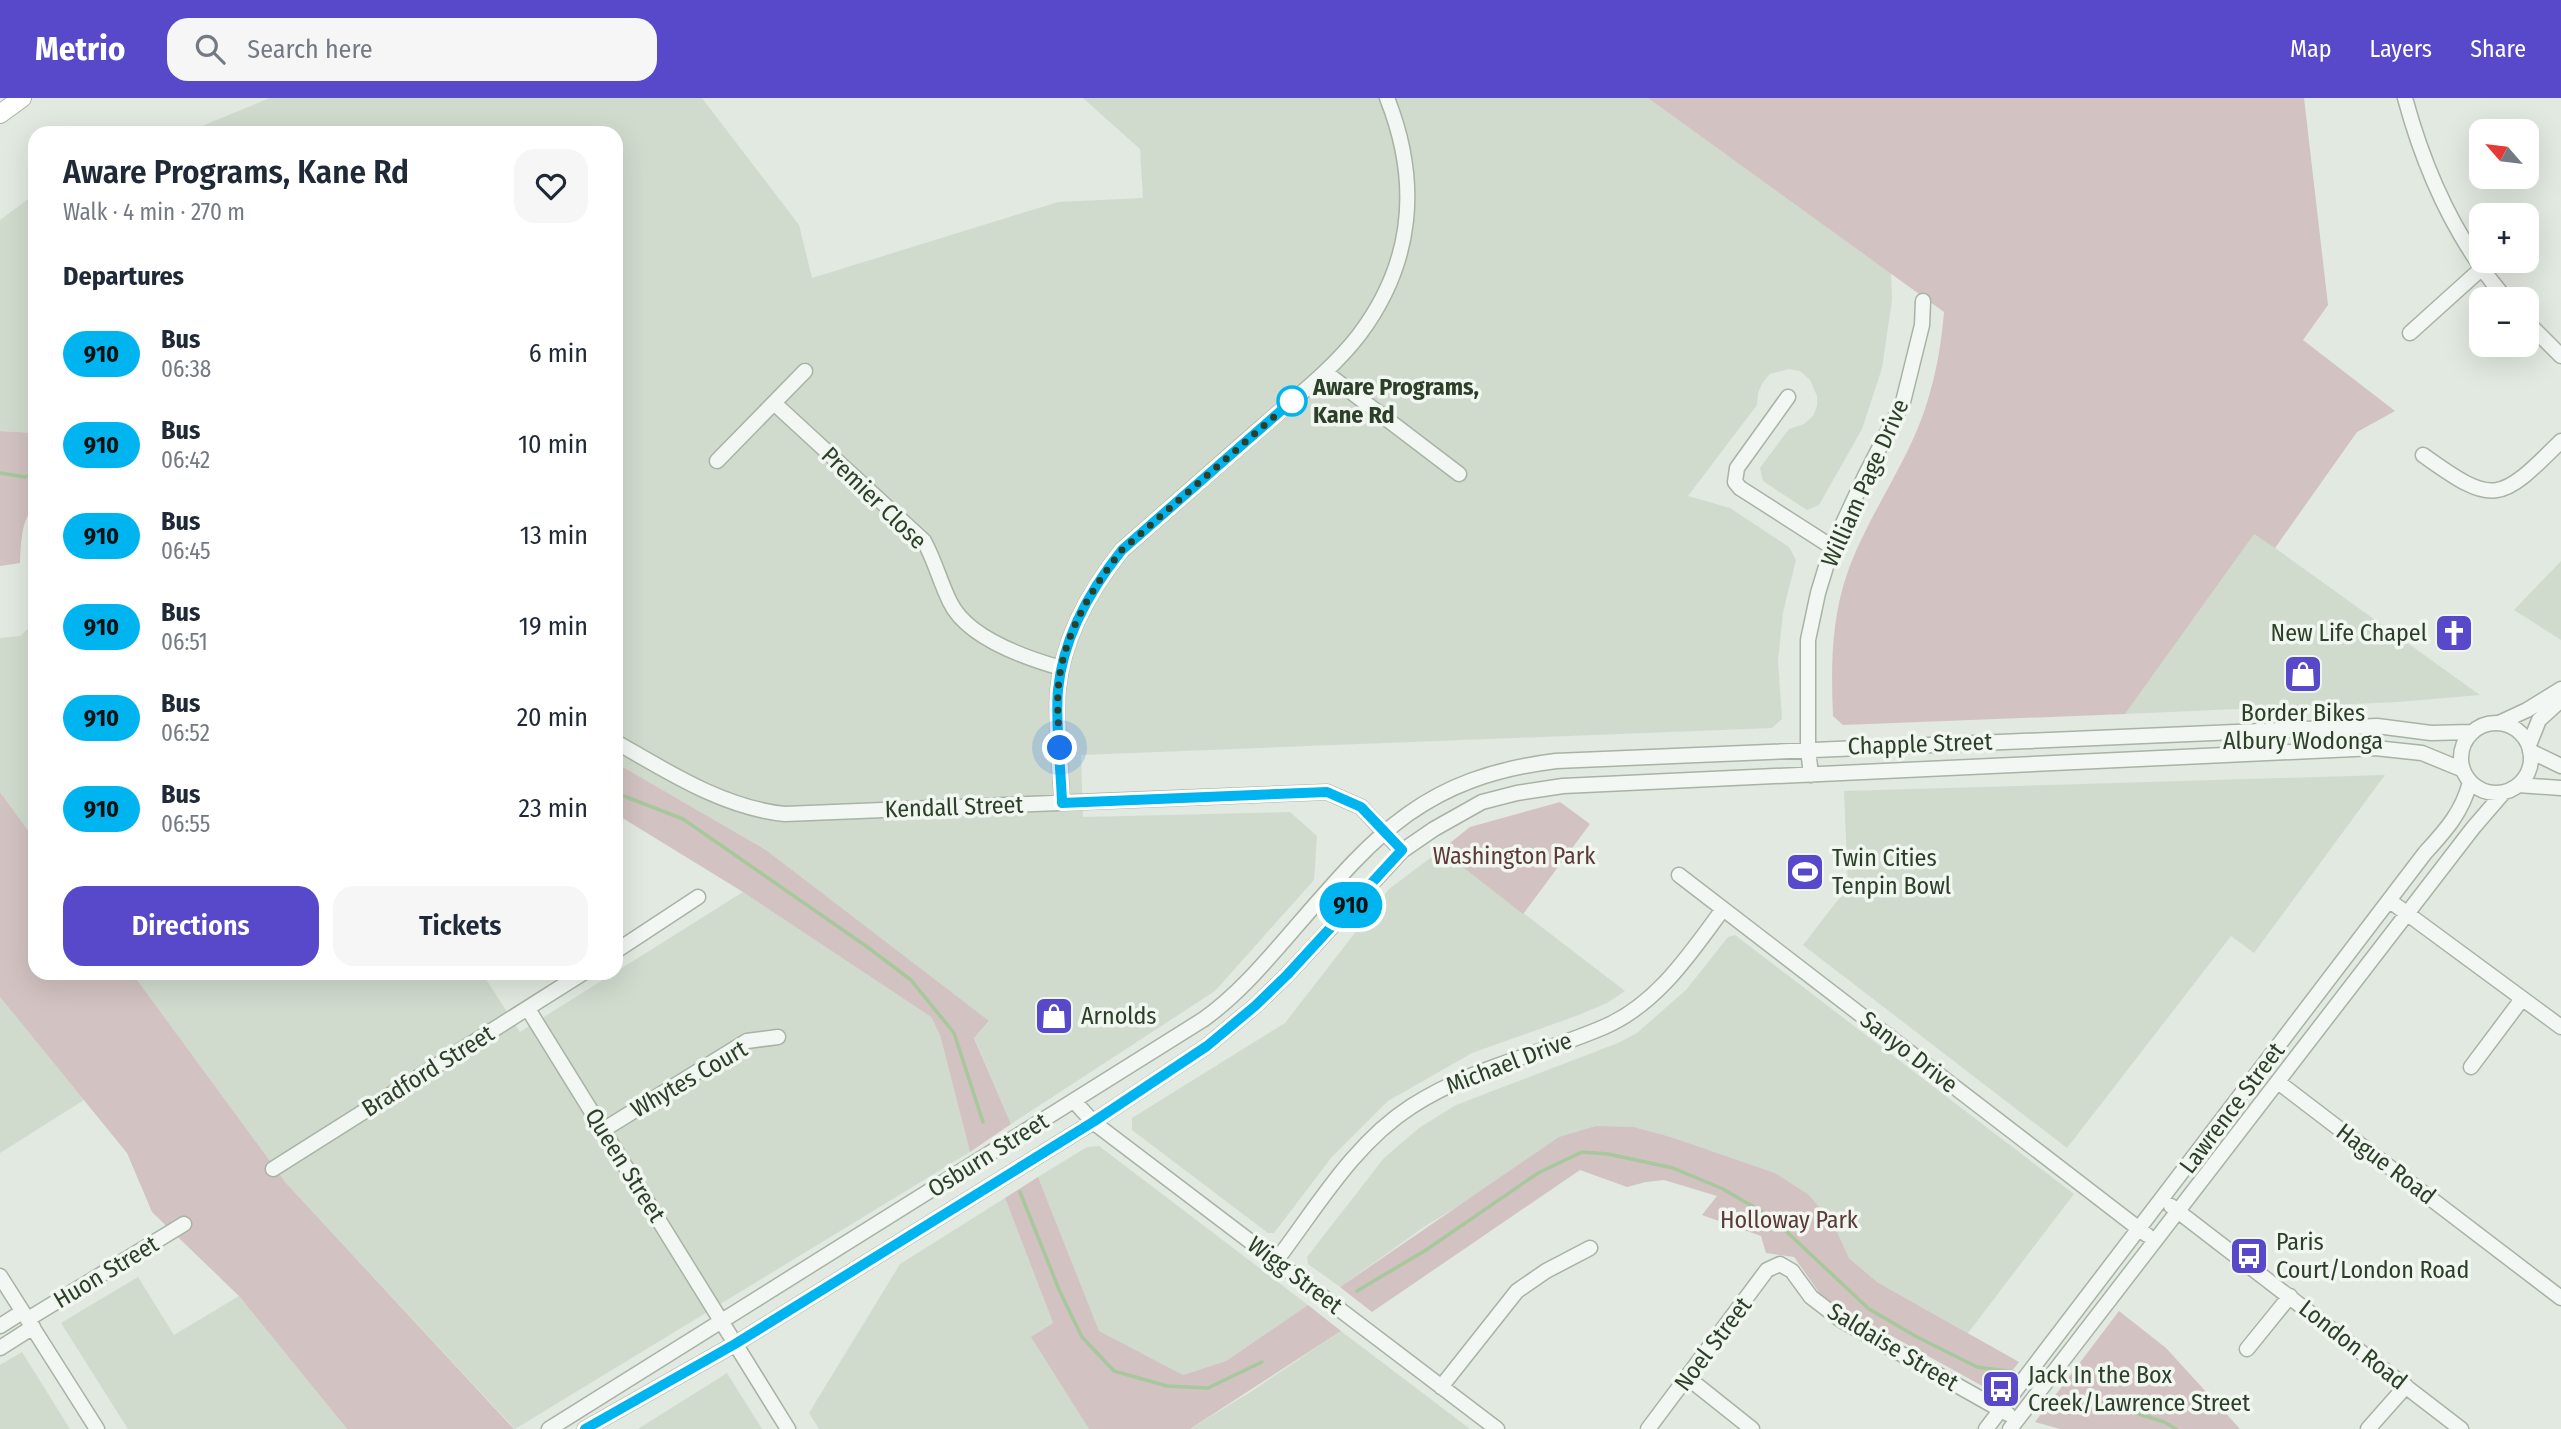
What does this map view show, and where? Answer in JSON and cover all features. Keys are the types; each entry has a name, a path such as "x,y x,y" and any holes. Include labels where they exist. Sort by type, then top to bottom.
{"main road":[{"path":"0,114 22,98"}],"street":[{"path":"1062,803 1058,692 1061,668 1082,611 1098,579 1122,550 1325,372 1358,336 1379,306 1390,282 1405,234 1408,211 1403,144 1387,98"},
{"path":"2405,98 2444,207 2469,249"},
{"path":"2410,332 2476,273"},
{"path":"2484,273 2496,287"},
{"name":"William Page Drive","path":"1811,775 1808,749 1808,640 1818,593 1832,547 1864,476 1903,402 1922,325 1923,301"},
{"path":"2539,334 2561,356"},
{"path":"718,461 805,371"},
{"path":"1325,372 1459,474"},
{"path":"1787,397 1737,468 1735,482 1740,488 1832,547"},
{"name":"Premier Close","path":"774,403 924,541 934,558 949,601 965,622 1026,659 1061,668"},
{"path":"2423,455 2462,483 2479,490 2496,492 2514,484 2561,441"},
{"path":"2561,689 2527,710 2499,723 2480,726 2472,732 2461,752 2461,769 2470,782 2485,792 2504,792 2518,785 2529,770 2530,748 2539,720 2561,700"},
{"path":"2499,723 2519,731 2530,748 2561,766"},
{"name":"Chapple Street","path":"1386,831 1420,805 1457,785 1489,773 1556,761 2377,726 2431,733 2472,732"},
{"name":"Kendall Street","path":"623,746 666,771 734,803 760,811 785,814 1327,792 1361,807 1402,850"},
{"name":"Chapple Street","path":"1402,850 1457,814 1482,802 1563,786 2375,748 2422,753 2461,769"},
{"name":"Lawrence Street","path":"1986,1429 2425,853 2454,821 2464,803 2470,782"},
{"path":"2518,785 2561,788"},
{"name":"Lawrence Street","path":"2013,1424 2487,810 2504,792"},
{"name":"Osburn Street","path":"549,1429 1192,1027 1225,1003 1264,963 1362,851 1386,831"},
{"name":"Osburn Street","path":"585,1429 735,1344 1093,1122 1207,1046 1255,1006 1402,850"},
{"name":"Sanyo Drive","path":"1679,875 2154,1241"},
{"path":"623,946 698,897"},
{"path":"2390,901 2561,1027"},
{"name":"Michael Drive","path":"1276,1261 1355,1156 1381,1130 1442,1088 1476,1072 1605,1027 1639,1005 1668,980 1723,909"},
{"name":"Bradford Street","path":"273,1169 572,980"},
{"path":"2471,1067 2522,999"},
{"name":"Queen Street","path":"528,1009 735,1344"},
{"name":"Whytes Court","path":"603,1130 747,1041 778,1037"},
{"name":"Hague Road","path":"2278,1082 2561,1298"},
{"name":"Wigg Street","path":"1074,1101 1093,1122 1497,1429"},
{"name":"London Road","path":"2162,1199 2461,1429"},
{"name":"Huon Street","path":"0,1348 28,1319 184,1224"},
{"path":"1441,1387 1517,1291 1546,1271 1590,1248"},
{"name":"Saldaise Street","path":"1780,1264 1792,1270 1811,1297 1841,1320 2001,1411 2013,1424"},
{"name":"Noel Street","path":"1648,1429 1767,1270 1780,1264"},
{"path":"0,1276 97,1429"},
{"path":"2248,1349 2290,1296"},
{"name":"Huon Street","path":"0,1326 28,1319"},
{"path":"735,1344 788,1429"},
{"path":"1688,1378 1752,1429"},
{"path":"2368,1429 2406,1386"}],"shaded area":[{"path":"270,98 702,98 799,225 812,278 1058,202 1143,198 1140,149 1083,98 1648,98 1891,273 1892,300 1882,368 1862,429 1819,505 1807,510 1763,481 1760,468 1789,429 1804,424 1813,416 1817,406 1817,396 1810,380 1800,371 1789,369 1770,374 1763,382 1757,405 1688,496 1730,508 1789,547 1796,560 1783,612 1778,661 1782,719 1772,728 1081,755 1083,817 1290,812 1317,836 1314,880 1215,991 1011,1124 974,1037 989,1022 766,850 623,767 623,126 202,126"},
{"path":"28,199 28,433 0,431 0,220"},
{"path":"2254,533 2480,695 2398,702 2125,714"},
{"path":"2561,561 2561,640 2514,610"},
{"path":"28,629 28,830 0,792 0,638 20,636"},
{"path":"2385,775 2254,953 2231,936 2067,1148 1803,945 1848,887 1844,791"},
{"path":"1441,850 1625,991 1607,1003 1576,1016 1472,1053 1388,1101 1331,1158 1274,1233 1268,1233 1132,1130 1132,1118 1285,1023 1389,889"},
{"path":"743,892 931,1017 940,1035 970,1152 515,1429 286,1183 137,980 487,980 520,1032 603,980 623,980 623,967"},
{"path":"1735,935 2074,1194 1968,1333 1877,1282 1849,1258 1833,1223 1808,1194 1775,1173 1634,1127 1479,1193 1424,1227 1340,1287 1308,1264 1307,1257 1384,1158 1419,1128 1456,1105 1618,1043 1637,1033 1686,990 1728,937"},
{"path":"0,997 84,1100 0,1153"},
{"path":"1099,1146 1308,1305 1226,1361 1183,1375 1099,1332 1038,1177 1087,1147"},
{"path":"1005,1198 1053,1323 1032,1337 1089,1429 819,1429 809,1413 900,1264"},
{"path":"138,1277 174,1335 239,1296 347,1429 128,1429 61,1323"},
{"path":"1341,1331 1470,1429 1190,1429 1252,1391"},
{"path":"22,1352 70,1429 0,1429 0,1365"},
{"path":"727,1373 762,1429 638,1429"}],"green space":[{"path":"1648,98 2304,98 2328,305 2303,340 2395,411 2357,432 2275,548 2254,534 2125,714 1843,725 1833,716 1832,680 1835,627 1842,592 1860,542 1908,450 1922,417 1937,365 1944,312"},
{"path":"0,431 28,433 28,516 21,540 20,563 0,566"},
{"path":"623,767 766,850 989,1021 974,1038 1011,1124 970,1152 940,1035 931,1017 743,892 623,818"},
{"path":"0,792 28,830 28,980 137,980 286,1183 514,1429 347,1429 239,1296 152,1212 127,1153 0,997"},
{"name":"Washington Park","path":"1560,802 1590,824 1523,914 1441,850 1470,827"},
{"name":"Holloway Park","path":"1596,1126 1634,1127 1775,1173 1808,1194 1833,1223 1849,1258 1877,1282 2019,1362 1995,1393 1823,1298 1794,1257 1766,1253 1761,1236 1702,1215 1717,1196 1664,1180 1627,1187 1580,1170 1372,1312 1340,1287 1559,1137"},
{"path":"1038,1177 1099,1331 1183,1375 1226,1361 1308,1305 1341,1331 1190,1429 1089,1429 1031,1337 1053,1323 1005,1198"},
{"path":"2119,1311 2166,1348 2240,1429 2060,1429 2035,1422"}],"waterway":[{"path":"0,473 28,476"},
{"path":"623,796 683,819 911,980 954,1033 983,1122"},
{"path":"1357,1291 1426,1250 1538,1173 1582,1152 1608,1154 1673,1168 1723,1189 1771,1217 1869,1309 1977,1367 2014,1372"},
{"path":"1020,1192 1060,1292 1082,1337 1114,1371 1167,1386 1208,1388 1262,1362"},
{"path":"2050,1400 2108,1404 2164,1422 2176,1429"}],"bus line":[{"name":"910","path":"585,1429 735,1344 1093,1122 1207,1046 1287,975 1402,850 1361,807 1327,792 1062,803 1058,692 1061,668 1082,611 1098,579 1122,550 1292,401"}],"place":[{"name":"Aware Programs, Kane Rd","path":"1292,401"},
{"name":"New Life Chapel","path":"2454,633"},
{"name":"Border Bikes Albury Wodonga","path":"2303,674"},
{"name":"Twin Cities Tenpin Bowl","path":"1805,872"},
{"name":"Arnolds","path":"1054,1016"},
{"name":"Paris Court/London Road","path":"2249,1256"},
{"name":"Jack In the Box Creek/Lawrence Street","path":"2001,1389"}],"route":[{"path":"1060,748 1058,692 1061,668 1082,611 1098,579 1122,550 1292,401"}]}
